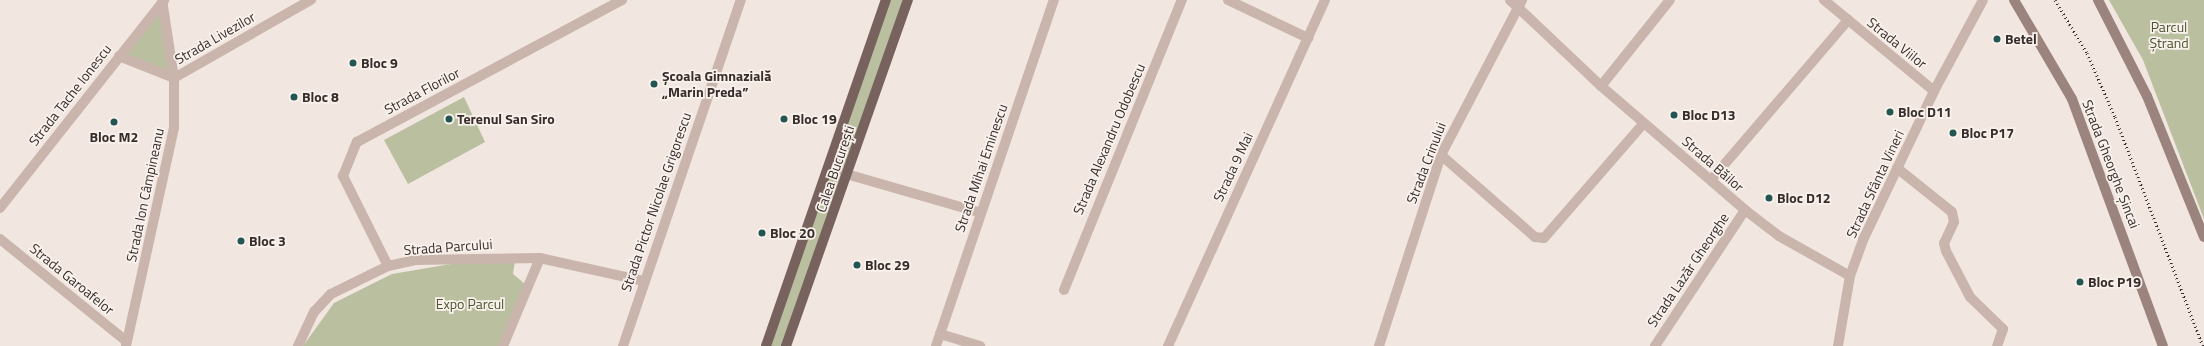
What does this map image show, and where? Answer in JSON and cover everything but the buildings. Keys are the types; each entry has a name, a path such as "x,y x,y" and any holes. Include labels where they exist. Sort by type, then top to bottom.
{"main road":[{"name":"Calea București","path":"766,346 829,169 886,0"},
{"name":"Calea București","path":"786,346 848,176 908,0"},
{"name":"Strada Gheorghe Șincai","path":"2014,0 2072,99 2163,346"},
{"path":"2098,0 2147,96 2204,237"}],"street":[{"name":"Strada Ion Câmpineanu","path":"126,344 170,152 174,78 163,0"},
{"name":"Strada Tache Ionescu","path":"0,208 163,0"},
{"name":"Strada Livezilor","path":"174,78 311,0"},
{"name":"Strada Florilor","path":"388,266 343,176 357,142 622,0"},
{"name":"Strada Pictor Nicolae Grigorescu","path":"623,346 741,0"},
{"name":"Strada Mihai Eminescu","path":"936,346 1054,0"},
{"name":"Strada Alexandru Odobescu","path":"1064,290 1182,0"},
{"path":"1228,0 1308,38"},
{"name":"Strada 9 Mai","path":"1168,346 1325,0"},
{"name":"Strada Băilor","path":"1510,0 1519,4 1601,86 1745,210 1779,236 1850,276"},
{"path":"1601,86 1670,0"},
{"name":"Strada Viilor","path":"1824,0 1934,91"},
{"name":"Strada Sfânta Vineri","path":"1838,346 1850,276 1897,168 1934,91 1984,0"},
{"name":"Strada Crinului","path":"1379,346 1441,155 1519,4"},
{"path":"1711,180 1848,20"},
{"path":"118,56 174,78"},
{"path":"1441,155 1535,237 1544,238 1644,123"},
{"path":"1897,168 1952,212 1954,222 1944,243 1946,251 1970,297 2003,329 1997,346"},
{"path":"829,169 848,176 981,213"},
{"name":"Strada Lazăr Gheorghe","path":"1655,346 1745,210"},
{"name":"Strada Garoafelor","path":"0,239 126,344"},
{"path":"504,346 540,258"},
{"name":"Strada Parcului","path":"298,346 314,312 331,294 388,266 416,260 540,258 644,281"},
{"path":"940,334 980,346"}],"green space":[{"path":"886,0 908,0 787,346 766,346"},
{"name":"Parcul Ștrand","path":"2109,0 2204,0 2204,219 2143,60"},
{"path":"163,1 174,78 119,56"},
{"name":"Terenul San Siro","path":"464,97 485,142 408,184 384,140"},
{"name":"Expo Parcul","path":"515,260 513,274 525,284 499,346 303,346 334,303 392,274 463,262"}],"railway":[{"path":"2055,0 2087,53 2115,117 2203,346"}],"place":[{"name":"Betel","path":"1997,39"},
{"name":"Bloc 9","path":"353,63"},
{"name":"Școala Gimnazială „Marin Preda”","path":"654,84"},
{"name":"Bloc 8","path":"294,97"},
{"name":"Bloc D11","path":"1890,112"},
{"name":"Bloc D13","path":"1674,115"},
{"name":"Terenul San Siro","path":"449,119"},
{"name":"Bloc 19","path":"784,119"},
{"name":"Bloc M2","path":"114,122"},
{"name":"Bloc P17","path":"1953,133"},
{"name":"Bloc D12","path":"1769,198"},
{"name":"Bloc 20","path":"762,233"},
{"name":"Bloc 3","path":"241,241"},
{"name":"Bloc 29","path":"857,265"},
{"name":"Bloc P19","path":"2080,282"}]}
